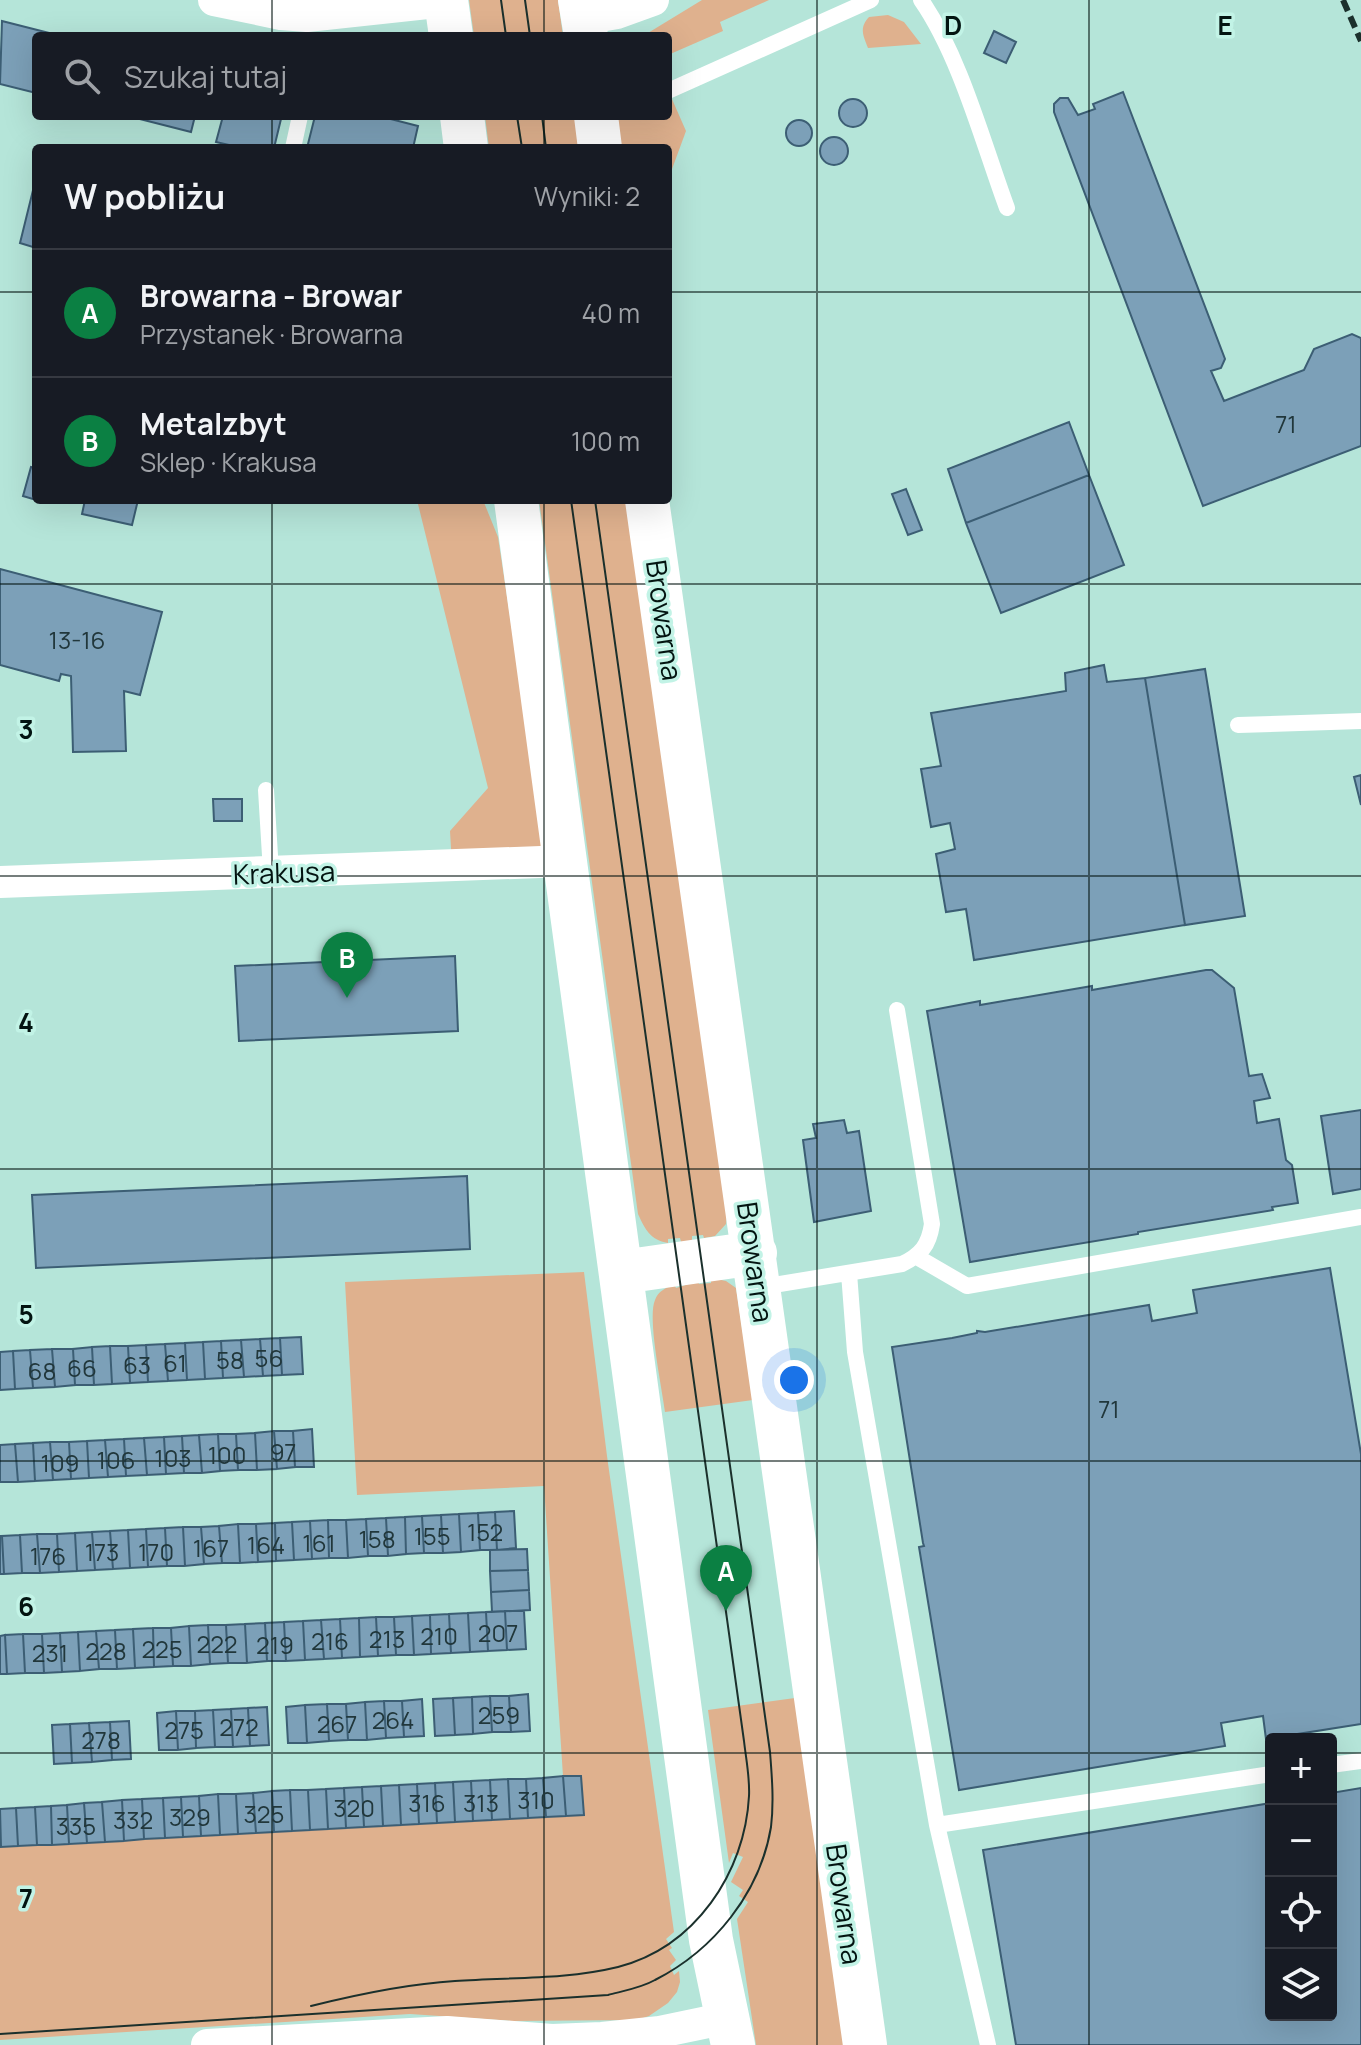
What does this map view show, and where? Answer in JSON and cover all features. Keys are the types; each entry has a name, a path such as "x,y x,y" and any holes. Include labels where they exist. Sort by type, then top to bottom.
{"main road":[{"path":"446,0 450,32"},
{"path":"462,120 466,144"},
{"path":"596,120 600,144"},
{"path":"517,504 709,1924 730,2032"},
{"name":"Browarna","path":"648,504 864,2035"},
{"path":"622,1272 757,1270"}],"street":[{"path":"214,0 281,14 308,26 446,0"},
{"path":"583,18 617,13 653,0"},
{"name":"Krakusa","path":"0,882 567,861"},
{"path":"207,2045 447,2032 552,2040 660,2032 730,2032"}],"lane":[{"path":"672,89 871,0"},
{"path":"921,0 934,19 1007,208"},
{"path":"294,144 299,120"},
{"path":"1238,725 1361,721"},
{"path":"266,790 271,872"},
{"path":"757,1270 849,1273 902,1264 917,1257 927,1246 932,1224 897,1010"},
{"path":"917,1257 967,1286 1361,1217"},
{"path":"849,1273 855,1352 937,1825 988,2045"},
{"path":"1337,1764 1361,1761"},
{"path":"937,1825 1265,1775"}],"shaded area":[{"path":"469,0 558,0 562,32 473,32"},
{"path":"702,0 769,0 720,22 723,31 672,53 672,32 650,32"},
{"path":"888,15 904,22 921,44 868,48 863,32 866,21 869,17"},
{"path":"672,99 686,131 672,169 672,144 620,144 617,120 672,120"},
{"path":"486,120 576,120 578,144 488,144"},
{"path":"418,504 485,504 498,537 547,862 452,865 450,831 488,788"},
{"path":"540,504 630,504 727,1214 726,1224 715,1236 692,1236 692,1241 681,1242 680,1238 668,1239 668,1243 649,1233 638,1214"},
{"path":"584,1272 674,1932 666,1939 676,1960 670,1966 674,1975 679,1971 677,1992 668,2003 637,2020 512,2021 410,2014 0,2040 0,1847 584,1814 581,1776 563,1776 544,1486 357,1495 345,1282"},
{"path":"711,1278 726,1281 736,1288 753,1400 665,1412 654,1337 655,1300 660,1292 674,1284 676,1288 698,1281 699,1284 711,1283"},
{"path":"795,1698 844,2045 756,2045 737,1919 748,1902 739,1896 743,1890 731,1882 743,1857 733,1853 729,1863 708,1710"}],"building":[{"path":"2,21 45,32 32,32 32,92 0,84"},
{"path":"994,31 1016,42 1006,63 984,53"},
{"path":"1123,92 1225,359 1221,368 1211,371 1224,401 1304,370 1314,349 1352,334 1361,338 1361,446 1203,506 1054,112 1054,104 1060,98 1068,98 1078,115 1095,109 1093,104"},
{"path":"853,99 863,103 867,113 863,123 853,127 843,123 839,113 843,103"},
{"path":"144,120 194,120 191,132"},
{"path":"222,120 281,120 275,144 216,142"},
{"path":"314,120 395,120 418,126 414,144 308,144"},
{"path":"799,120 809,123 812,133 809,143 799,146 789,143 786,133 789,123"},
{"path":"834,137 844,141 848,151 844,161 834,165 824,161 820,151 824,141"},
{"path":"32,194 32,247 20,243"},
{"path":"1069,422 1089,475 966,523 948,469"},
{"path":"31,467 32,467 32,499 23,496"},
{"path":"1089,475 1124,565 1001,613 966,523"},
{"path":"906,489 922,530 908,535 892,494"},
{"path":"84,504 137,504 132,525 82,514"},
{"path":"0,569 162,612 140,695 124,691 126,751 73,752 71,676 61,674 59,681 0,665"},
{"path":"1104,665 1107,682 1145,678 1185,925 974,960 966,909 946,912 936,854 955,849 950,823 931,827 921,769 941,766 931,713 1066,691 1065,673"},
{"path":"1205,669 1245,916 1185,925 1145,678"},
{"path":"1361,775 1361,805 1354,777"},
{"path":"213,799 242,799 242,821 214,821"},
{"path":"455,956 458,1031 239,1041 235,966"},
{"path":"1212,970 1234,988 1249,1076 1262,1074 1270,1098 1254,1101 1257,1123 1279,1119 1286,1160 1292,1165 1298,1203 1272,1207 1273,1210 970,1262 927,1011 1092,986 1092,990"},
{"path":"1361,1110 1361,1189 1333,1194 1321,1116"},
{"path":"844,1120 847,1133 859,1131 871,1211 814,1222 803,1140 816,1138 813,1124"},
{"path":"467,1176 470,1249 36,1268 32,1195"},
{"path":"1330,1268 1361,1454 1361,1724 1304,1733 1265,1733 1263,1716 1221,1723 1225,1746 959,1790 919,1547 924,1546 892,1347 1149,1305 1152,1321 1197,1313 1193,1290"},
{"path":"301,1337 303,1374 282,1375 280,1338"},
{"path":"280,1338 282,1375 263,1376 260,1339"},
{"path":"260,1339 263,1376 244,1377 241,1340"},
{"path":"241,1340 244,1377 223,1378 221,1341"},
{"path":"221,1341 223,1378 205,1379 203,1342"},
{"path":"203,1342 205,1379 187,1380 185,1343"},
{"path":"185,1343 187,1380 168,1381 165,1344"},
{"path":"165,1344 168,1381 148,1382 146,1345"},
{"path":"146,1345 148,1382 130,1383 128,1346"},
{"path":"110,1346 112,1384 94,1385 92,1347"},
{"path":"110,1346 128,1346 130,1383 112,1384"},
{"path":"92,1347 94,1385 75,1385 73,1349"},
{"path":"52,1349 55,1387 33,1388 30,1350"},
{"path":"52,1349 73,1349 75,1385 55,1387"},
{"path":"30,1350 33,1388 15,1389 13,1351"},
{"path":"13,1351 15,1389 0,1390 0,1352"},
{"path":"312,1429 314,1467 295,1467 293,1431"},
{"path":"274,1431 277,1469 257,1470 255,1433"},
{"path":"274,1431 293,1431 295,1467 277,1469"},
{"path":"255,1433 257,1470 238,1470 236,1434"},
{"path":"218,1434 220,1471 202,1473 199,1435"},
{"path":"218,1434 236,1434 238,1470 220,1471"},
{"path":"199,1435 202,1473 184,1473 182,1436"},
{"path":"182,1436 184,1473 166,1474 164,1437"},
{"path":"164,1437 166,1474 147,1475 144,1438"},
{"path":"144,1438 147,1475 126,1476 124,1439"},
{"path":"124,1439 126,1476 108,1477 105,1440"},
{"path":"105,1440 108,1477 89,1478 87,1441"},
{"path":"87,1441 89,1478 71,1479 69,1442"},
{"path":"50,1442 53,1480 35,1481 33,1443"},
{"path":"50,1442 69,1442 71,1479 53,1480"},
{"path":"33,1443 35,1481 18,1482 15,1444"},
{"path":"15,1444 18,1482 0,1482 0,1445"},
{"path":"514,1511 516,1548 497,1550 495,1512"},
{"path":"495,1512 497,1550 480,1550 478,1513"},
{"path":"478,1513 480,1550 461,1552 459,1514"},
{"path":"459,1514 461,1552 443,1553 441,1515"},
{"path":"441,1515 443,1553 424,1553 422,1516"},
{"path":"422,1516 424,1553 406,1554 405,1517"},
{"path":"405,1517 406,1554 388,1556 386,1518"},
{"path":"386,1518 388,1556 368,1556 366,1519"},
{"path":"366,1519 368,1556 348,1558 346,1520"},
{"path":"328,1520 346,1520 348,1558 329,1558"},
{"path":"328,1520 329,1558 312,1559 310,1521"},
{"path":"310,1521 312,1559 294,1560 292,1522"},
{"path":"292,1522 294,1560 276,1561 275,1523"},
{"path":"275,1523 276,1561 258,1562 256,1524"},
{"path":"238,1524 240,1563 222,1563 219,1526"},
{"path":"238,1524 256,1524 258,1562 240,1563"},
{"path":"219,1526 222,1563 204,1564 201,1527"},
{"path":"183,1527 185,1566 167,1566 165,1528"},
{"path":"183,1527 201,1527 204,1564 185,1566"},
{"path":"165,1528 167,1566 148,1567 146,1529"},
{"path":"146,1529 148,1567 130,1568 128,1530"},
{"path":"128,1530 130,1568 113,1569 110,1531"},
{"path":"110,1531 113,1569 95,1570 92,1532"},
{"path":"92,1532 95,1570 77,1571 75,1533"},
{"path":"75,1533 77,1571 59,1572 57,1534"},
{"path":"37,1534 40,1573 22,1573 20,1535"},
{"path":"37,1534 57,1534 59,1572 40,1573"},
{"path":"20,1535 22,1573 4,1574 2,1536"},
{"path":"2,1536 4,1574 0,1574"},
{"path":"527,1549 528,1570 490,1571 490,1550"},
{"path":"528,1570 529,1590 491,1592 490,1571"},
{"path":"529,1590 530,1610 492,1612 491,1592"},
{"path":"505,1611 524,1611 526,1649 507,1650"},
{"path":"505,1611 507,1650 488,1651 486,1612"},
{"path":"486,1612 488,1651 470,1652 468,1613"},
{"path":"468,1613 470,1652 451,1653 449,1614"},
{"path":"449,1614 451,1653 431,1654 430,1615"},
{"path":"430,1615 431,1654 414,1655 412,1616"},
{"path":"412,1616 414,1655 396,1655 394,1617"},
{"path":"376,1617 394,1617 396,1655 378,1656"},
{"path":"376,1617 378,1656 360,1657 359,1618"},
{"path":"359,1618 360,1657 342,1658 340,1619"},
{"path":"340,1619 342,1658 324,1659 321,1620"},
{"path":"321,1620 324,1659 305,1660 303,1621"},
{"path":"303,1621 305,1660 286,1661 284,1622"},
{"path":"284,1622 286,1661 267,1661 265,1623"},
{"path":"265,1623 267,1661 247,1663 245,1624"},
{"path":"245,1624 247,1663 228,1663 226,1625"},
{"path":"208,1625 210,1664 191,1666 189,1626"},
{"path":"208,1625 226,1625 228,1663 210,1664"},
{"path":"189,1626 191,1666 173,1666 171,1628"},
{"path":"153,1628 154,1667 135,1668 133,1629"},
{"path":"153,1628 171,1628 173,1666 154,1667"},
{"path":"133,1629 135,1668 117,1669 115,1630"},
{"path":"115,1630 117,1669 99,1669 96,1631"},
{"path":"96,1631 99,1669 80,1671 78,1632"},
{"path":"78,1632 80,1671 62,1672 60,1633"},
{"path":"60,1633 62,1672 44,1673 42,1634"},
{"path":"23,1634 42,1634 44,1673 25,1673"},
{"path":"23,1634 25,1673 7,1674 5,1635"},
{"path":"5,1635 7,1674 0,1674 0,1636"},
{"path":"528,1694 530,1731 511,1732 509,1696"},
{"path":"490,1696 509,1696 511,1732 492,1732"},
{"path":"490,1696 492,1732 473,1734 472,1697"},
{"path":"472,1697 473,1734 455,1735 453,1698"},
{"path":"453,1698 455,1735 435,1736 433,1699"},
{"path":"422,1699 424,1736 404,1737 402,1701"},
{"path":"384,1701 402,1701 404,1737 386,1738"},
{"path":"384,1701 386,1738 367,1740 365,1702"},
{"path":"365,1702 367,1740 348,1740 346,1704"},
{"path":"327,1704 329,1741 307,1743 305,1705"},
{"path":"327,1704 346,1704 348,1740 329,1741"},
{"path":"305,1705 307,1743 288,1743 286,1707"},
{"path":"267,1707 269,1745 250,1746 248,1708"},
{"path":"248,1708 250,1746 233,1747 231,1709"},
{"path":"231,1709 233,1747 215,1747 213,1710"},
{"path":"213,1710 215,1747 196,1748 195,1711"},
{"path":"176,1711 195,1711 196,1748 178,1750"},
{"path":"176,1711 178,1750 159,1750 157,1713"},
{"path":"129,1721 131,1759 112,1760 110,1722"},
{"path":"110,1722 112,1760 92,1762 89,1723"},
{"path":"89,1723 92,1762 72,1763 70,1724"},
{"path":"70,1724 72,1763 54,1764 52,1725"},
{"path":"563,1776 581,1776 584,1815 566,1816"},
{"path":"563,1776 566,1816 546,1817 543,1778"},
{"path":"543,1778 546,1817 528,1818 526,1779"},
{"path":"508,1779 526,1779 528,1818 510,1819"},
{"path":"508,1779 510,1819 492,1820 490,1780"},
{"path":"490,1780 492,1820 473,1821 471,1781"},
{"path":"471,1781 473,1821 455,1822 453,1782"},
{"path":"453,1782 455,1822 437,1823 435,1783"},
{"path":"435,1783 437,1823 419,1824 417,1784"},
{"path":"417,1784 419,1824 401,1825 399,1785"},
{"path":"399,1785 401,1825 383,1826 381,1786"},
{"path":"381,1786 383,1826 364,1827 362,1787"},
{"path":"362,1787 364,1827 346,1828 344,1788"},
{"path":"344,1788 346,1828 328,1829 326,1789"},
{"path":"1361,1788 1361,2045 1016,2045 983,1850 1265,1804 1265,2021 1337,2021 1337,1792"},
{"path":"326,1789 328,1829 310,1830 308,1790"},
{"path":"290,1790 292,1831 274,1832 272,1791"},
{"path":"290,1790 308,1790 310,1830 292,1831"},
{"path":"272,1791 274,1832 256,1833 253,1793"},
{"path":"253,1793 256,1833 238,1834 236,1794"},
{"path":"218,1794 220,1835 201,1836 199,1796"},
{"path":"218,1794 236,1794 238,1834 220,1835"},
{"path":"199,1796 201,1836 183,1837 181,1797"},
{"path":"181,1797 183,1837 165,1838 163,1798"},
{"path":"163,1798 165,1838 144,1839 142,1799"},
{"path":"142,1799 144,1839 124,1841 122,1800"},
{"path":"122,1800 124,1841 105,1842 102,1802"},
{"path":"102,1802 105,1842 87,1843 84,1803"},
{"path":"84,1803 87,1843 69,1844 67,1805"},
{"path":"67,1805 69,1844 52,1845 51,1806"},
{"path":"51,1806 52,1845 37,1845 35,1807"},
{"path":"35,1807 37,1845 18,1846 16,1808"},
{"path":"16,1808 18,1846 1,1847 0,1809"}],"tram line":[{"path":"501,0 505,32"},
{"path":"525,0 529,32"},
{"path":"518,120 521,144"},
{"path":"542,120 546,144"},
{"path":"311,2006 419,1984 598,1971 646,1957 670,1943 711,1903 738,1852 745,1825 749,1789 747,1762 572,504"},
{"path":"0,2034 608,1995 650,1983 696,1953 731,1917 757,1875 771,1827 770,1752 596,504"}],"railway":[{"path":"1343,0 1361,41"}],"place":[{"name":"Metalzbyt","path":"347,998"},
{"name":"Browarna - Browar","path":"726,1611"}]}
